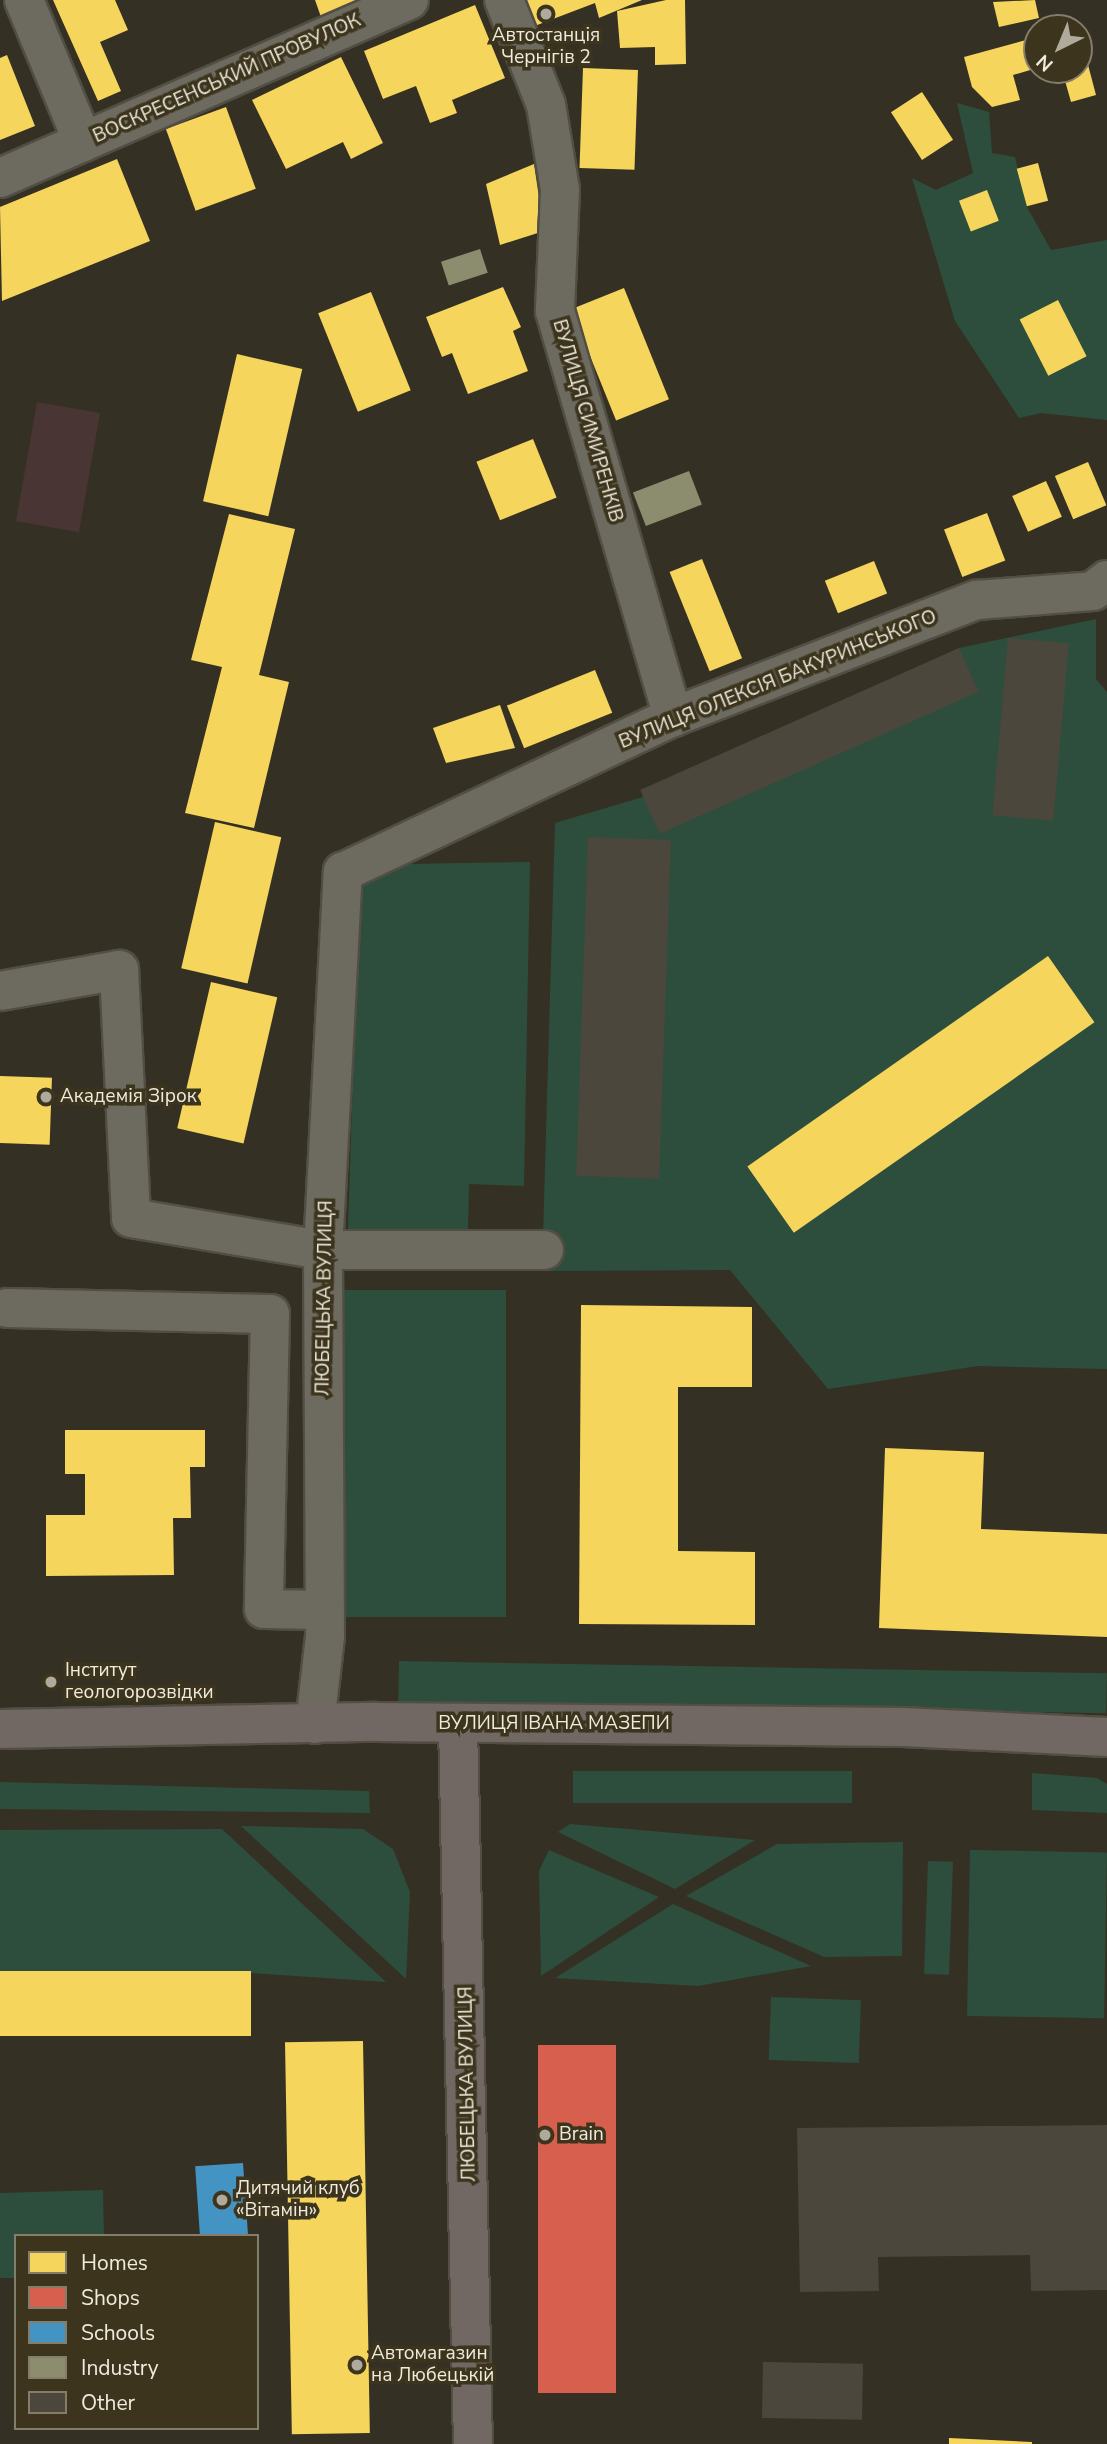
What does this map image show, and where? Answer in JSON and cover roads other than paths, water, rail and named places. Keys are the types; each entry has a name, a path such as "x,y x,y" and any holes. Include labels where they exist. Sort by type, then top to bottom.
{"main road":[{"name":"ВУЛИЦЯ ІВАНА МАЗЕПИ","path":"0,1729 315,1724 903,1727 1107,1737"},
{"name":"ЛЮБЕЦЬКА ВУЛИЦЯ","path":"458,1724 473,2444"}],"street":[{"name":"ВОСКРЕСЕНСЬКИЙ ПРОВУЛОК","path":"24,0 83,142"},
{"name":"ВОСКРЕСЕНСЬКИЙ ПРОВУЛОК","path":"0,178 409,0"},
{"name":"ВУЛИЦЯ СИМИРЕНКІВ","path":"504,0 546,105 558,177 555,311 673,717"},
{"name":"ВУЛИЦЯ ОЛЕКСІЯ БАКУРИНСЬКОГО","path":"343,872 673,717 977,600 1093,591 1107,580"},
{"name":"ЛЮБЕЦЬКА ВУЛИЦЯ","path":"315,1724 325,1610 323,1250 343,872"},
{"path":"0,991 119,970 131,1218 323,1250 544,1250"},
{"path":"8,1308 270,1314 264,1609 325,1610"}],"place":[{"name":"Автостанція Чернігів 2","path":"546,14"},
{"name":"Академія Зірок","path":"46,1097"},
{"name":"Інститут геологорозвідки","path":"51,1682"},
{"name":"Brain","path":"545,2135"},
{"name":"Дитячий клуб «Вітамін»","path":"222,2200"},
{"name":"Автомагазин на Любецькій","path":"357,2365"}]}
